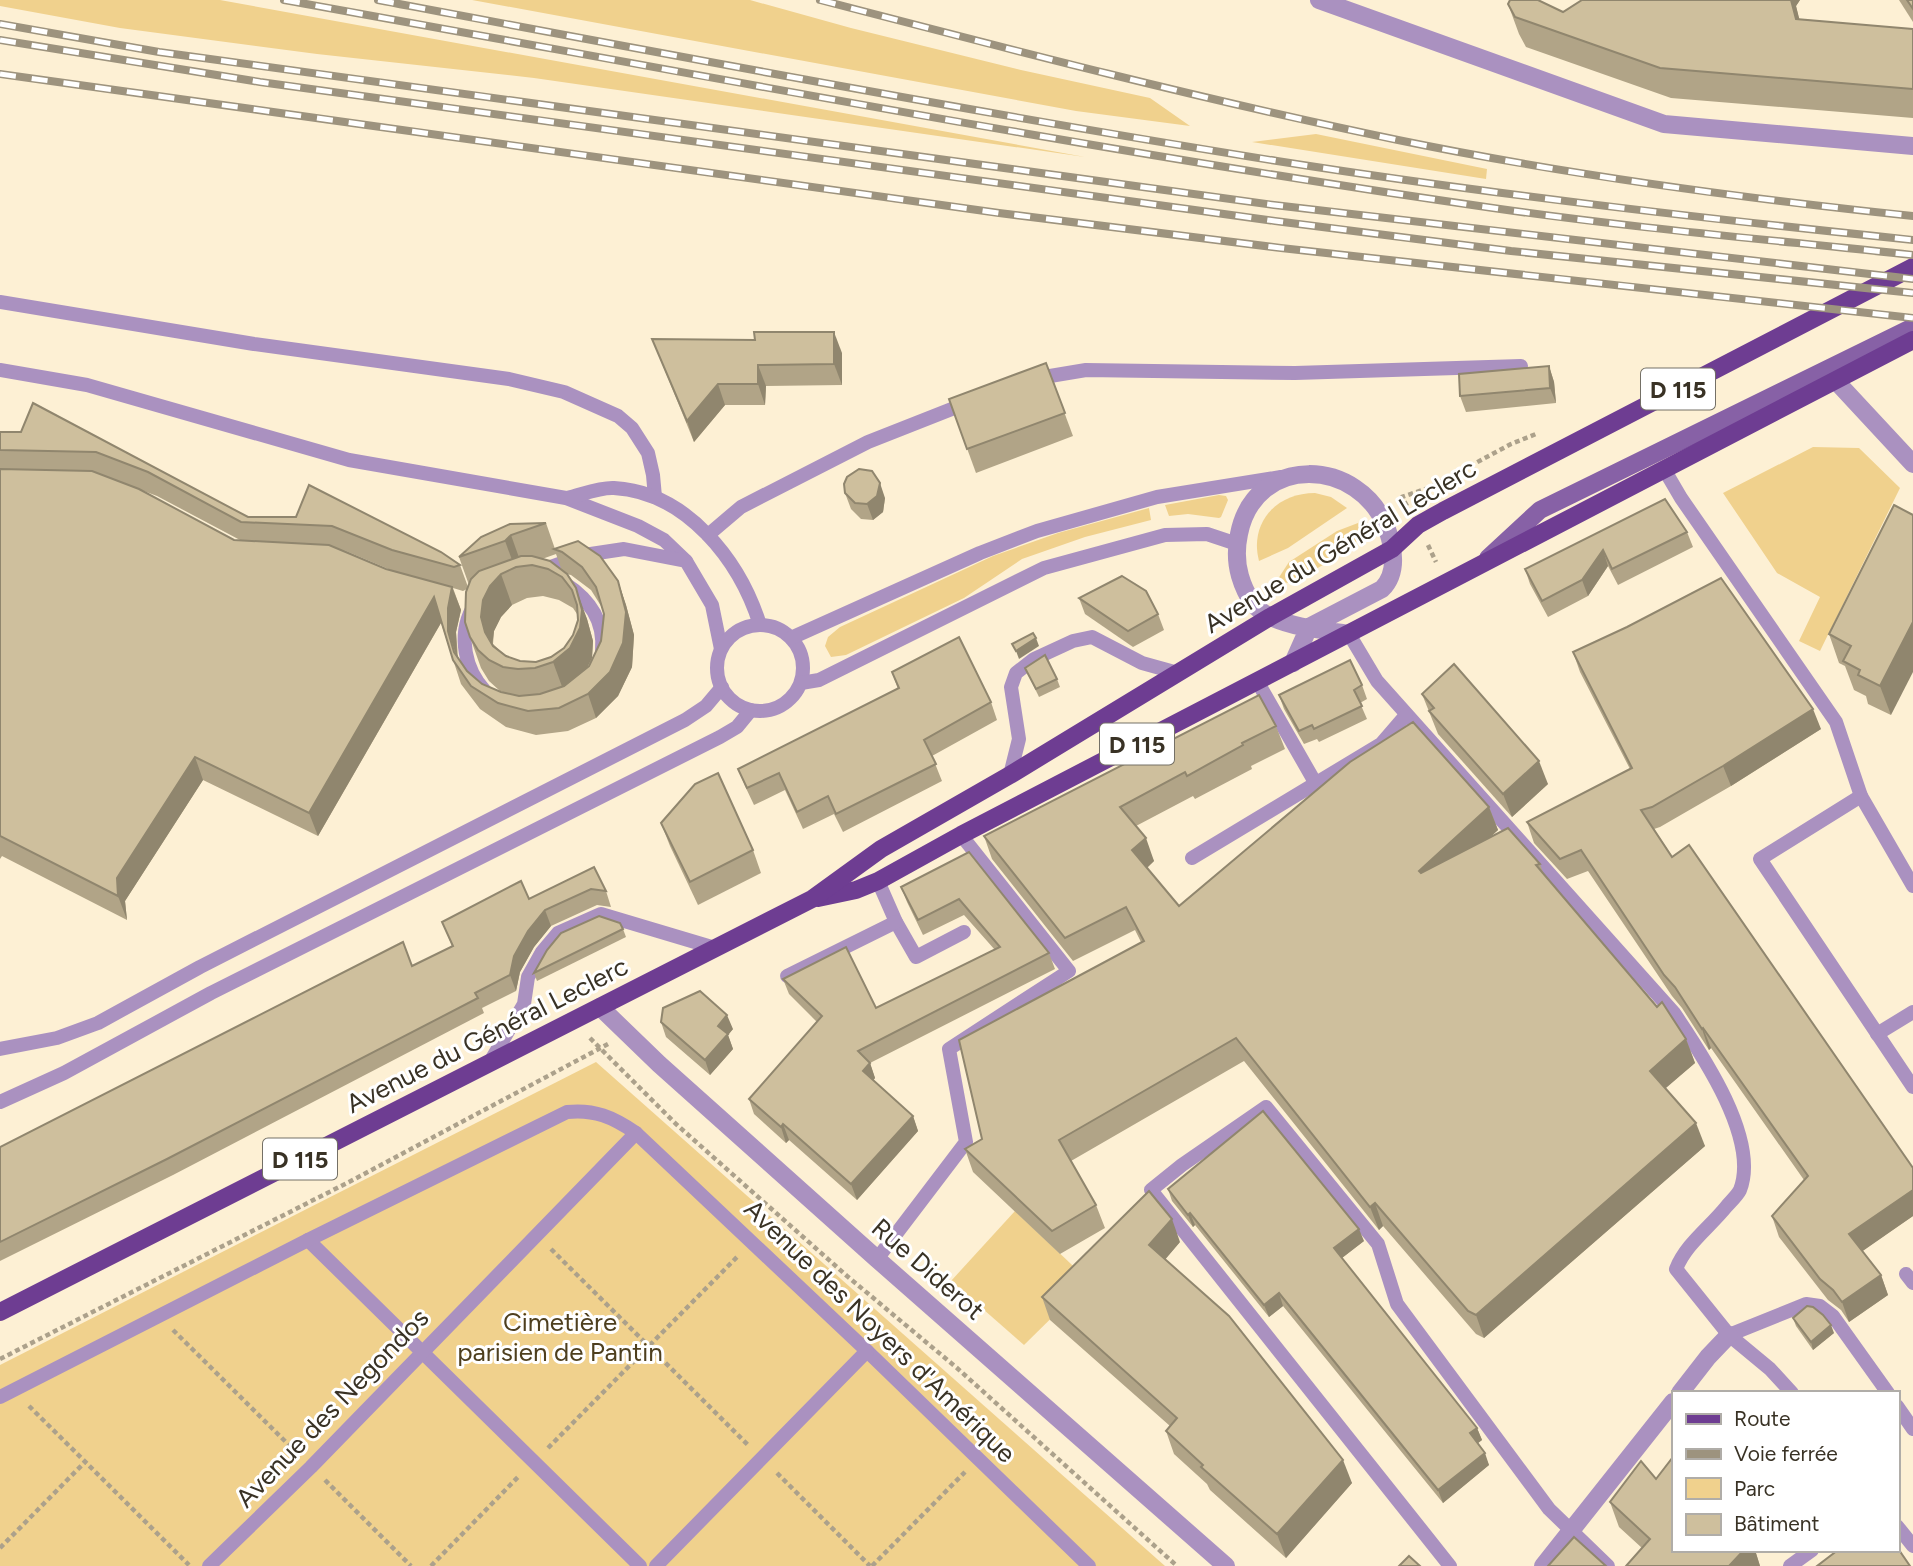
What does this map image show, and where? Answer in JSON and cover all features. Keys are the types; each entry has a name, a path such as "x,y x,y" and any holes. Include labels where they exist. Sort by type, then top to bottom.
{"main road":[{"name":"Avenue du Général Leclerc","path":"0,1312 811,899 881,849 1010,775 1270,617 1392,549 1418,525 1913,267"},
{"path":"1478,568 1540,510 1835,373 1913,327"},
{"name":"Avenue du Général Leclerc","path":"811,899 856,890 878,881 961,835 1478,568 1664,469 1835,373 1913,340"}],"street":[{"path":"1319,0 1664,124 1913,146"},
{"path":"1835,373 1913,464"},
{"path":"1293,663 1309,627 1382,589 1391,579 1392,549 1389,534 1377,510 1352,486 1325,475 1311,473 1289,476 1269,486 1250,504 1244,515 1237,544 1237,568 1243,585 1255,606 1270,617 1309,627 1349,634"},
{"name":"Rue Diderot","path":"600,1007 659,1064 877,1259 1226,1566"},
{"path":"1682,1391 1729,1335"},
{"path":"1543,1566 1672,1403"}],"lane":[{"path":"0,302 254,344 509,379 565,392 618,416 632,428 648,453 655,497"},
{"path":"1015,385 1027,380 1086,370 1295,373 1521,366"},
{"path":"0,370 87,385 349,460 566,498 638,526 664,540 686,561 712,605 721,649 717,669 722,687 734,702 751,710 765,711 778,707 794,695 801,683 802,656 791,638 774,627 747,627 734,633 721,649"},
{"path":"708,535 741,507 868,442 978,399"},
{"path":"1664,469 1681,498 1836,722 1861,796 1913,887"},
{"path":"791,638 980,553 1037,531 1157,497 1289,476"},
{"path":"566,498 613,488 655,497 677,508 708,535 732,564 760,625"},
{"path":"801,683 820,680 1044,568 1165,535 1207,534 1237,544"},
{"path":"601,661 603,639 596,615 585,598 565,583 529,575 584,555 624,549 686,561"},
{"path":"472,599 465,640 467,662 475,680 500,703"},
{"path":"1349,634 1377,681 1674,1013 1709,1066 1734,1119 1744,1164 1742,1177 1739,1191 1710,1228 1683,1252 1676,1269 1729,1335 1770,1369 1790,1391"},
{"path":"1010,775 1019,739 1011,688 1016,673 1034,659 1073,641 1092,637 1142,663 1178,673"},
{"path":"1257,681 1316,783"},
{"path":"0,1049 57,1038 98,1023 200,967 685,720 706,706 722,687"},
{"path":"0,1102 64,1073 223,987 720,737 737,727 751,710"},
{"path":"1192,858 1381,744 1406,715"},
{"path":"1861,796 1760,859 1913,1087"},
{"path":"877,1259 966,1142 949,1049 1069,971 961,835"},
{"path":"878,881 896,922 916,957 964,932"},
{"path":"491,1062 524,1004 528,977 542,952 558,933 601,914 715,948"},
{"path":"787,976 896,922"},
{"path":"1877,1034 1913,1012"},
{"path":"1450,1566 1151,1190 1182,1165 1266,1107 1378,1244 1397,1304 1549,1509 1608,1566"},
{"name":"Avenue des Noyers d'Amérique","path":"7,1394 308,1240 567,1112 583,1110 617,1120 635,1133 867,1351 1089,1566"},
{"name":"Avenue des Negondos","path":"209,1566 311,1467 635,1133"},
{"path":"308,1240 640,1566"},
{"path":"1729,1335 1814,1303 1833,1315 1887,1391"},
{"path":"656,1566 867,1351"},
{"path":"1899,1409 1913,1429"},
{"path":"1899,1528 1913,1546"},
{"path":"1790,1566 1807,1552"}],"path":[{"path":"575,1020 600,1049 676,1124 847,1276 957,1368 1177,1566"},
{"path":"0,1359 337,1188 609,1044"},
{"path":"536,1234 871,1566 978,1459"},
{"path":"431,1566 751,1242"},
{"path":"159,1316 411,1566"},
{"path":"7,1394 85,1462 190,1566"},
{"path":"0,1548 85,1462"}],"green space":[{"path":"0,0 220,0 1085,157 534,78 317,54 120,28 0,6"},
{"path":"472,0 750,0 1021,70 1150,98 1190,126 1076,111"},
{"path":"1316,134 1487,169 1486,179 1252,142"},
{"path":"1813,447 1859,448 1900,488 1820,651 1799,641 1820,597 1777,573 1723,493"},
{"path":"1315,493 1331,497 1347,508 1288,548 1259,561 1258,534 1269,513 1288,498"},
{"path":"1226,496 1228,500 1219,518 1188,514 1169,516 1165,505"},
{"path":"1149,508 1151,520 1085,537 1022,559 964,598 846,655 831,657 825,646 828,637 840,627 993,556 1058,533"},
{"path":"1358,523 1360,538 1346,552 1291,583 1276,582 1289,562 1337,531"},
{"name":"Cimetière parisien de Pantin","path":"596,1062 1165,1566 0,1566 0,1365"},
{"path":"1015,1211 1089,1281 1024,1345 951,1281"}],"building":[{"path":"1510,0 1538,0 1563,12 1582,0 1791,0 1796,19 1913,29 1913,89 1660,68 1515,17 1508,4"},
{"path":"754,332 834,332 834,364 758,365 758,384 718,384 687,421 652,339 755,340"},
{"path":"1046,363 1065,413 967,449 949,399"},
{"path":"1549,366 1550,388 1460,396 1459,374"},
{"path":"33,403 248,517 296,517 309,485 441,552 460,565 454,567 392,550 332,526 241,522 148,472 96,452 0,450 0,432 21,432"},
{"path":"0,469 92,471 139,489 234,540 329,545 386,569 452,587 448,631 454,652 467,671 482,684 519,696 540,694 564,686 589,666 601,641 604,614 596,587 582,567 554,549 578,541 600,556 618,581 626,612 623,643 610,672 588,694 559,708 528,711 498,703 471,686 453,660 434,597 309,813 195,757 117,878 118,896 0,836"},
{"path":"859,469 872,471 880,483 877,496 867,504 855,503 845,493 844,484 847,477"},
{"path":"1665,499 1687,532 1612,569 1603,550 1582,580 1542,601 1525,569"},
{"path":"1894,505 1913,515 1913,622 1880,686 1858,675 1860,670 1843,661 1851,646 1829,634"},
{"path":"546,523 459,557 481,537 510,524"},
{"path":"521,556 532,556 550,561 567,574 576,588 582,610 580,628 570,648 553,662 535,668 503,667 489,660 478,650 465,622 466,592 471,579 479,571","holes":["532,565 548,569 562,577 572,590 578,620 573,635 564,648 551,657 536,662 520,661 506,656 493,646 485,632 481,617 483,600 490,586 501,574 516,567"]},
{"path":"1122,576 1146,591 1158,614 1128,631 1079,598"},
{"path":"1721,578 1813,709 1723,766 1652,807 1641,810 1672,857 1689,845 1913,1168 1913,1190 1849,1234 1881,1275 1842,1302 1820,1279 1772,1216 1808,1176 1664,975 1581,850 1560,859 1527,822 1632,768 1573,652"},
{"path":"1033,633 1036,638 1016,651 1012,644"},
{"path":"959,637 991,702 924,740 936,764 836,814 828,796 797,812 779,773 747,788 738,769 899,688 892,672"},
{"path":"1045,655 1057,679 1036,689 1025,668"},
{"path":"1350,660 1362,685 1354,690 1362,706 1314,729 1312,725 1299,731 1279,695"},
{"path":"1454,664 1539,761 1503,794 1429,711 1434,708 1422,694"},
{"path":"1259,695 1276,726 1187,776 1185,772 1120,807 1146,838 1132,850 1179,906 1350,762 1413,722 1489,807 1419,871 1421,873 1508,828 1540,864 1536,865 1657,1007 1662,1002 1686,1039 1650,1071 1696,1123 1476,1315 1468,1311 1375,1203 1370,1207 1236,1038 1059,1140 1096,1205 1052,1231 965,1149 982,1139 959,1040 1144,941 1126,907 1065,938 984,836"},
{"path":"718,773 753,850 690,882 661,823 695,784"},
{"path":"969,852 1049,953 858,1051 870,1063 863,1071 913,1116 851,1184 783,1124 781,1127 749,1099 822,1016 783,979 846,947 876,1008 1000,947 959,899 918,920 901,887"},
{"path":"594,867 606,891 591,889 545,910 528,931 514,956 510,975 475,993 478,998 0,1242 0,1147 403,942 412,966 453,946 442,922 521,881 529,899"},
{"path":"599,916 620,923 623,929 534,973 561,933"},
{"path":"700,991 727,1015 718,1026 728,1034 705,1060 661,1022 663,1008"},
{"path":"1263,1111 1359,1229 1334,1248 1477,1428 1470,1433 1485,1453 1438,1490 1279,1293 1264,1305 1168,1189"},
{"path":"1149,1191 1172,1219 1149,1245 1229,1316 1343,1460 1277,1534 1201,1467 1203,1465 1166,1431 1177,1418 1042,1297"},
{"path":"1807,1306 1813,1307 1831,1325 1811,1342 1793,1318"},
{"path":"1672,1458 1672,1552 1742,1552 1729,1566 1626,1566 1650,1539 1610,1502 1641,1461 1656,1479"},
{"path":"1574,1537 1606,1566 1548,1566"},
{"path":"1899,1550 1910,1566 1817,1566 1835,1552"},
{"path":"1409,1556 1420,1566 1399,1566"}],"railway":[{"path":"284,0 887,109 1341,185 1598,222 1913,255"},
{"path":"378,0 940,104 1277,161 1595,205 1913,240"},
{"path":"820,0 1180,91 1462,153 1654,184 1913,216"},
{"path":"0,24 159,52 1274,205 1913,279"},
{"path":"0,40 260,82 1275,221 1511,251 1913,293"},
{"path":"0,74 999,213 1281,248 1913,318"}]}
